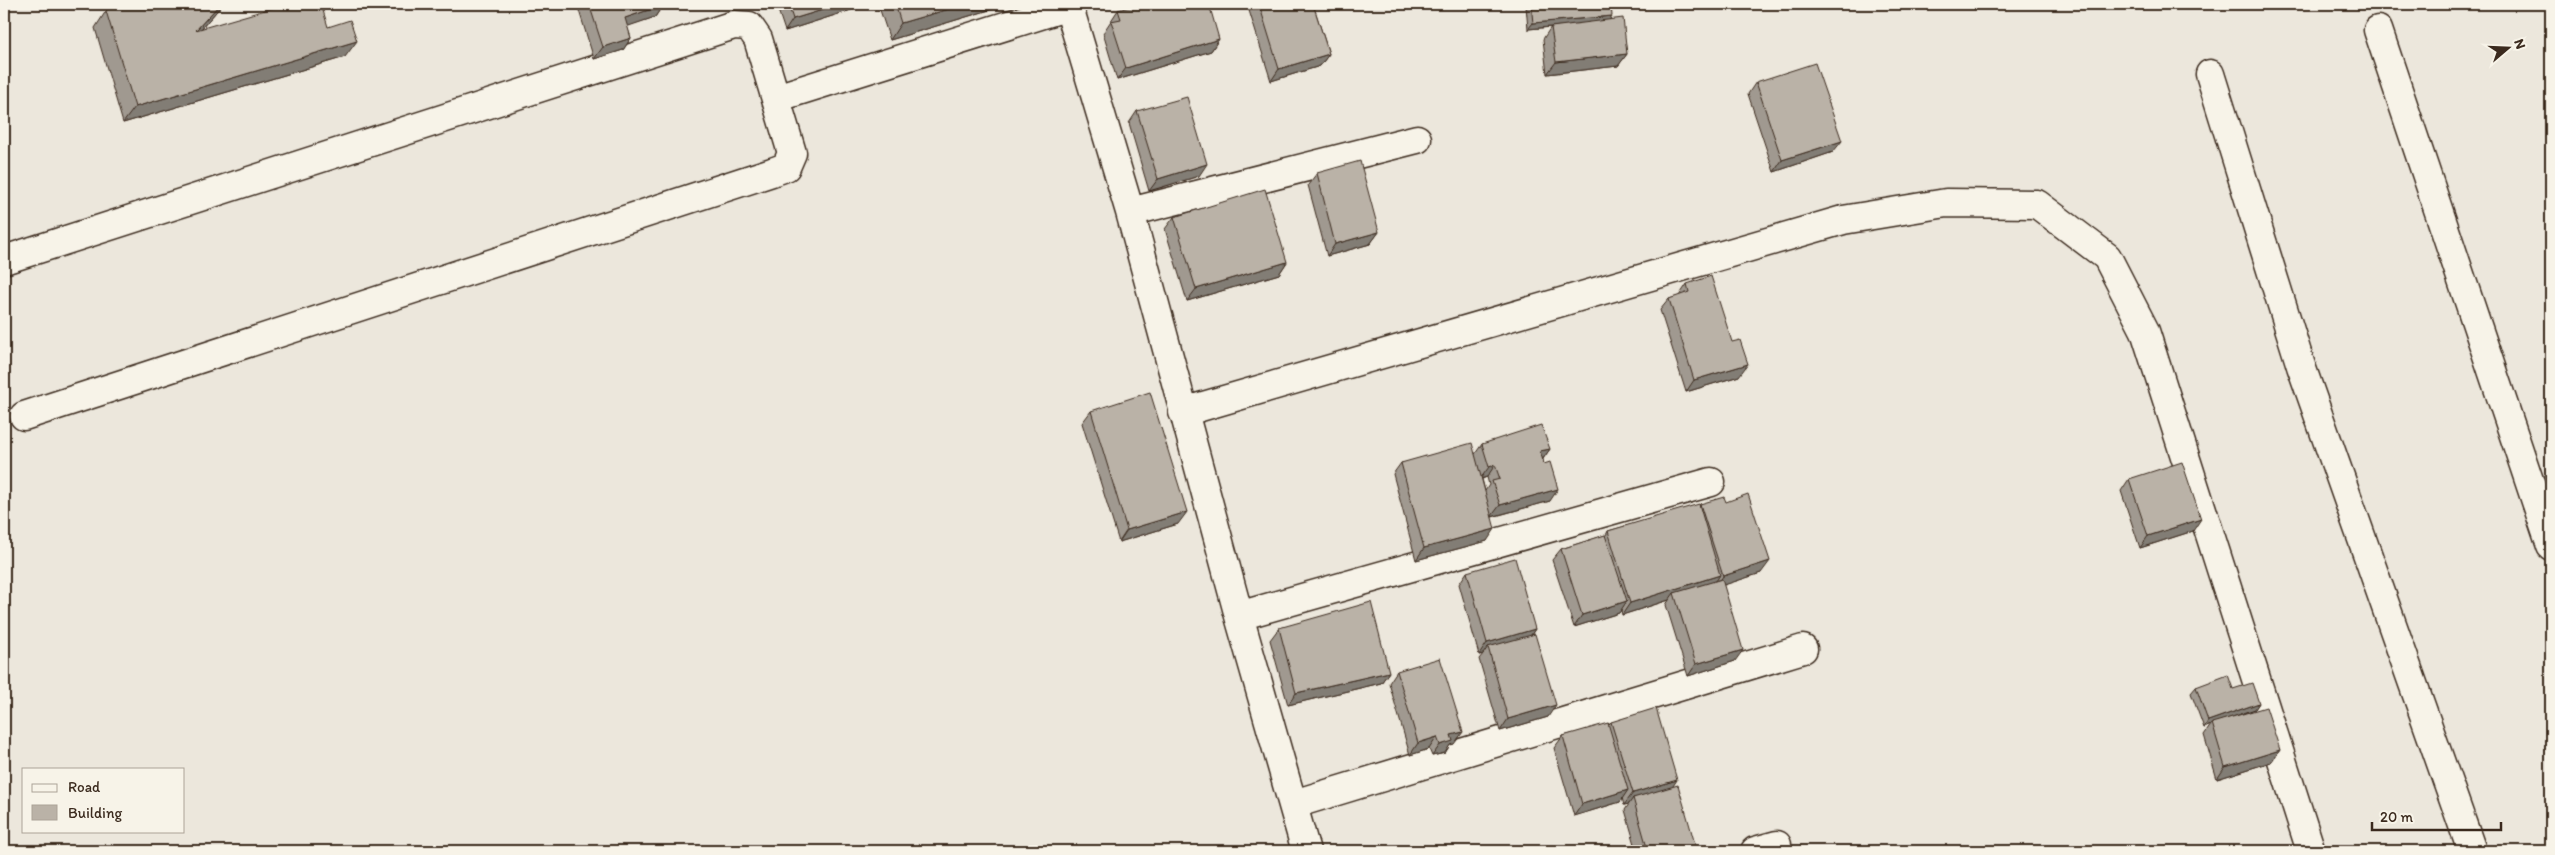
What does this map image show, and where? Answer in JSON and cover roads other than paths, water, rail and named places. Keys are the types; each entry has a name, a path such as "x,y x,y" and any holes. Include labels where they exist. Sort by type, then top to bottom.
{"street":[{"path":"776,98 1068,5 1130,212 1239,616 1306,851"},
{"path":"4,260 734,25 749,26 758,39 792,153 786,167 24,416"},
{"path":"2378,30 2551,546"},
{"path":"2210,74 2301,366 2472,851"},
{"path":"1130,212 1417,139"},
{"path":"1183,412 1843,220 1946,203 2037,204 2107,257 2145,330 2312,851"},
{"path":"1239,616 1710,482"},
{"path":"1294,804 1804,649"}]}
